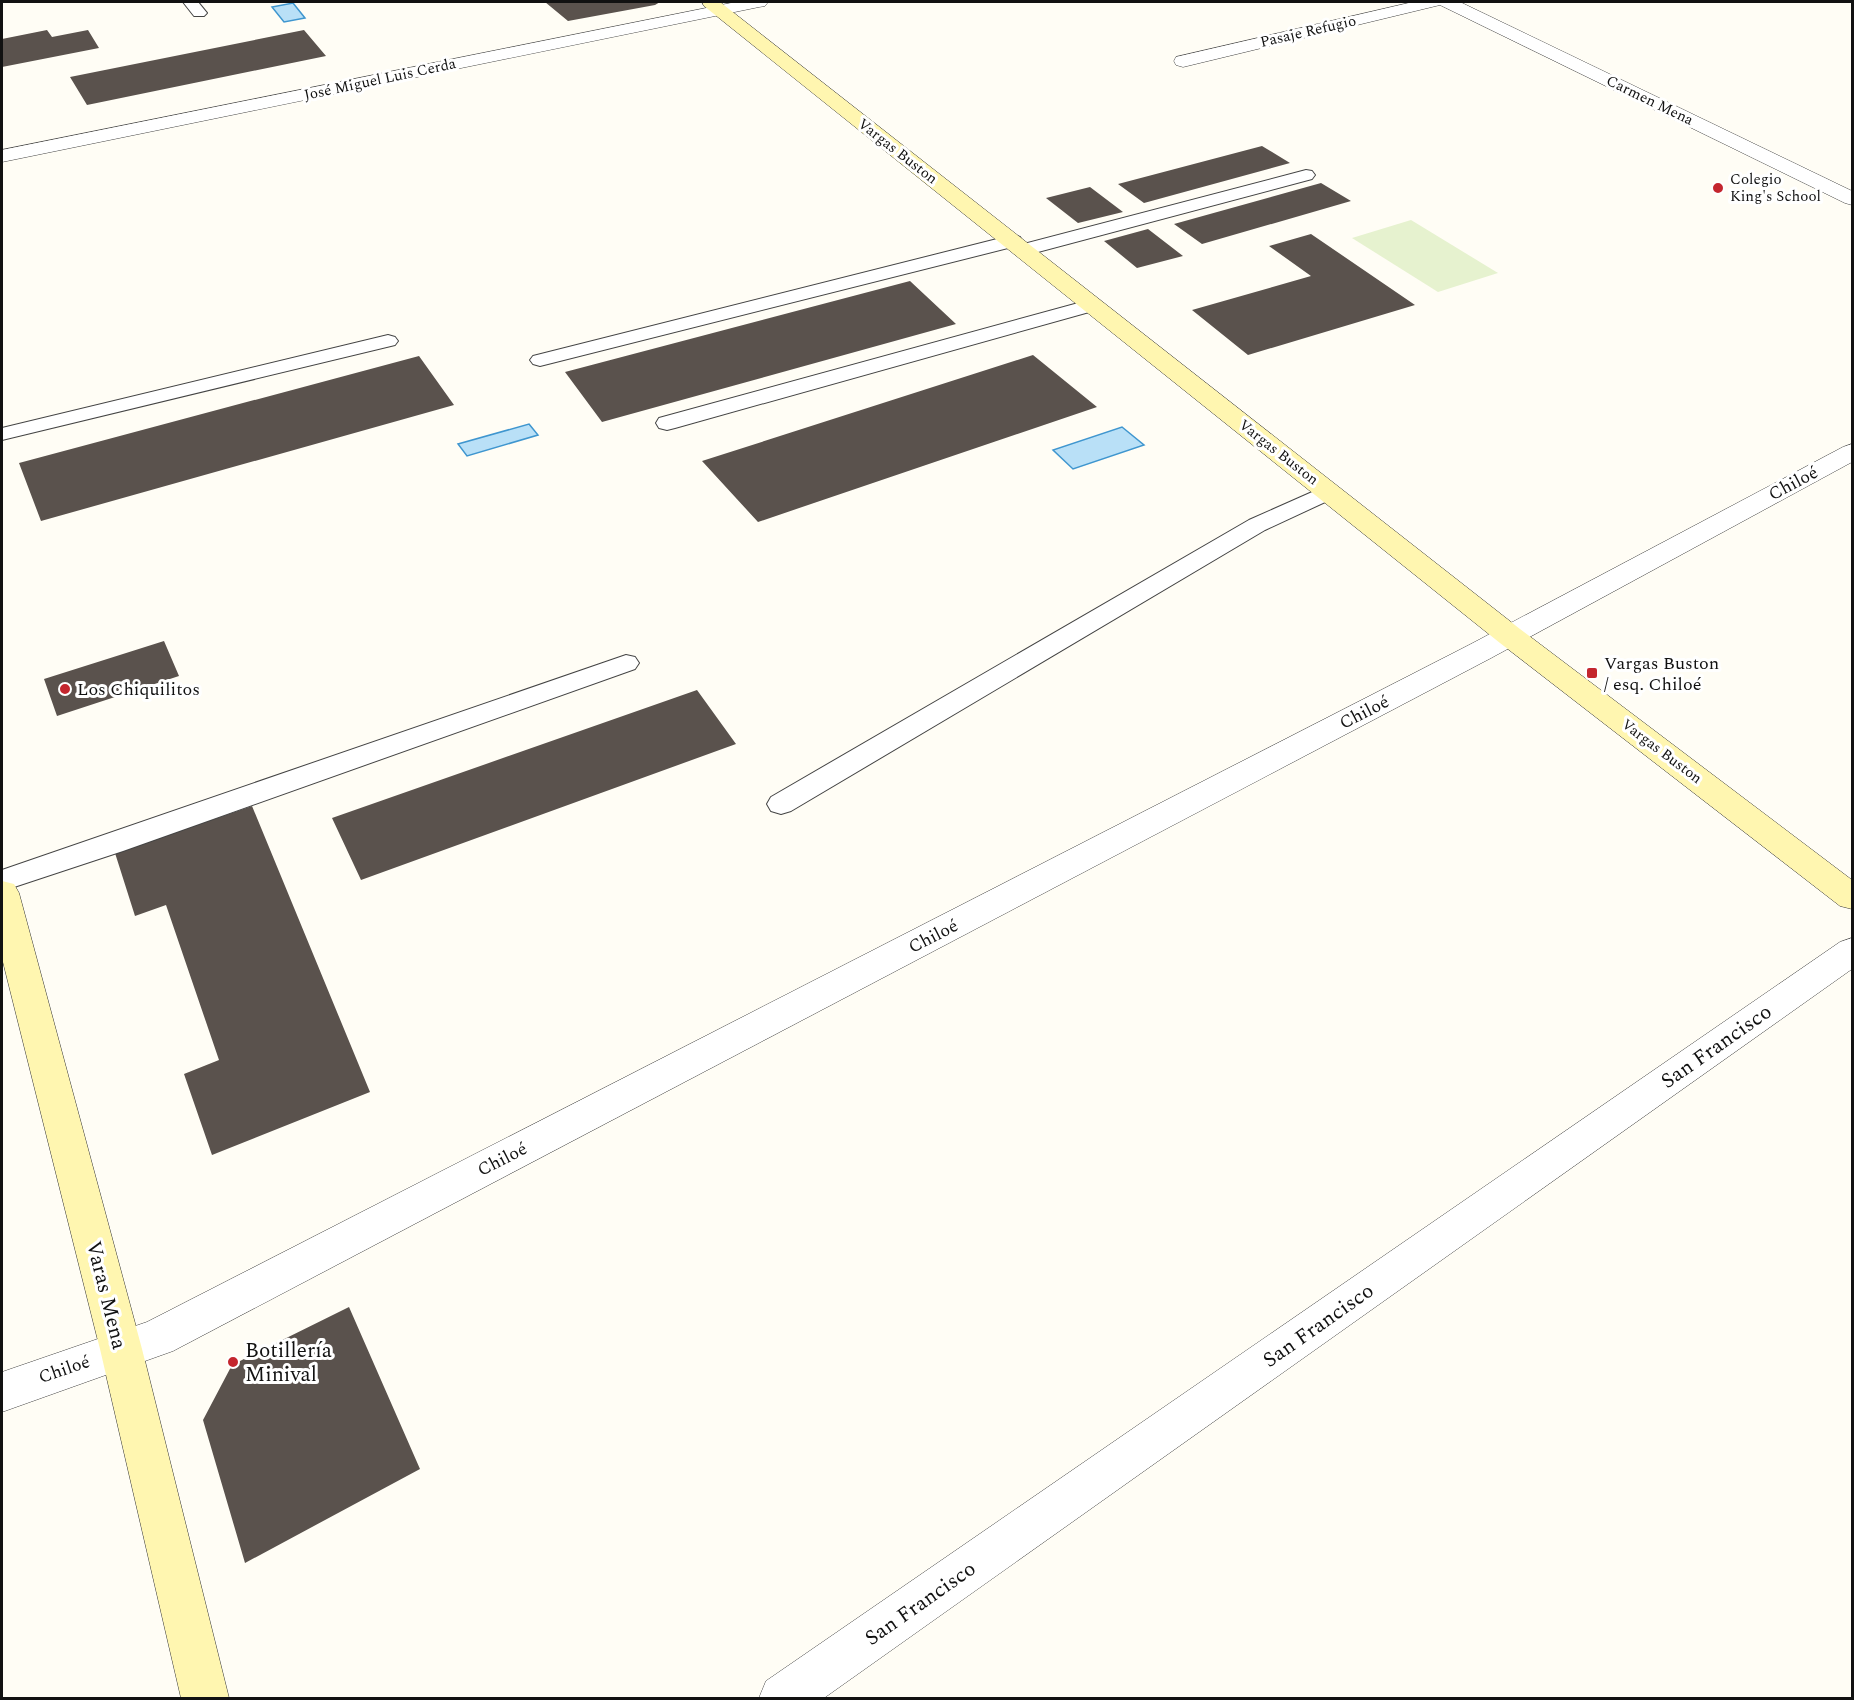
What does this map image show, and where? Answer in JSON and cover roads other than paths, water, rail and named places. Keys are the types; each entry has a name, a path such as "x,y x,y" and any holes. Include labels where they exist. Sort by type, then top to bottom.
{"street":[{"name":"José Miguel Luis Cerda","path":"2,156 715,6 759,2"},
{"name":"Pasaje Refugio","path":"1183,61 1433,2"},
{"name":"Carmen Mena","path":"1447,2 1852,199"},
{"name":"Vargas Buston","path":"715,6 1510,636 1852,897"},
{"name":"Chiloé","path":"2,1392 158,1337 1510,636 1852,452"},
{"name":"Varas Mena","path":"2,893 121,1349 205,1698"},
{"name":"San Francisco","path":"783,1698 1852,951"}],"lane":[{"path":"540,360 1306,175"},
{"path":"667,423 1093,305"},
{"path":"2,434 388,341"},
{"path":"781,804 1257,525 1328,492"},
{"path":"2,881 114,844 626,663"}],"water":[{"path":"293,3 305,18 284,22 272,7"},
{"path":"529,424 538,435 467,456 458,444"},
{"path":"1122,427 1144,445 1073,469 1053,450"}],"place":[{"name":"Colegio King's School","path":"1718,188"},
{"name":"Vargas Buston / esq. Chiloé","path":"1592,673"},
{"name":"Los Chiquilitos","path":"65,689"},
{"name":"Botillería Minival","path":"233,1362"}]}
